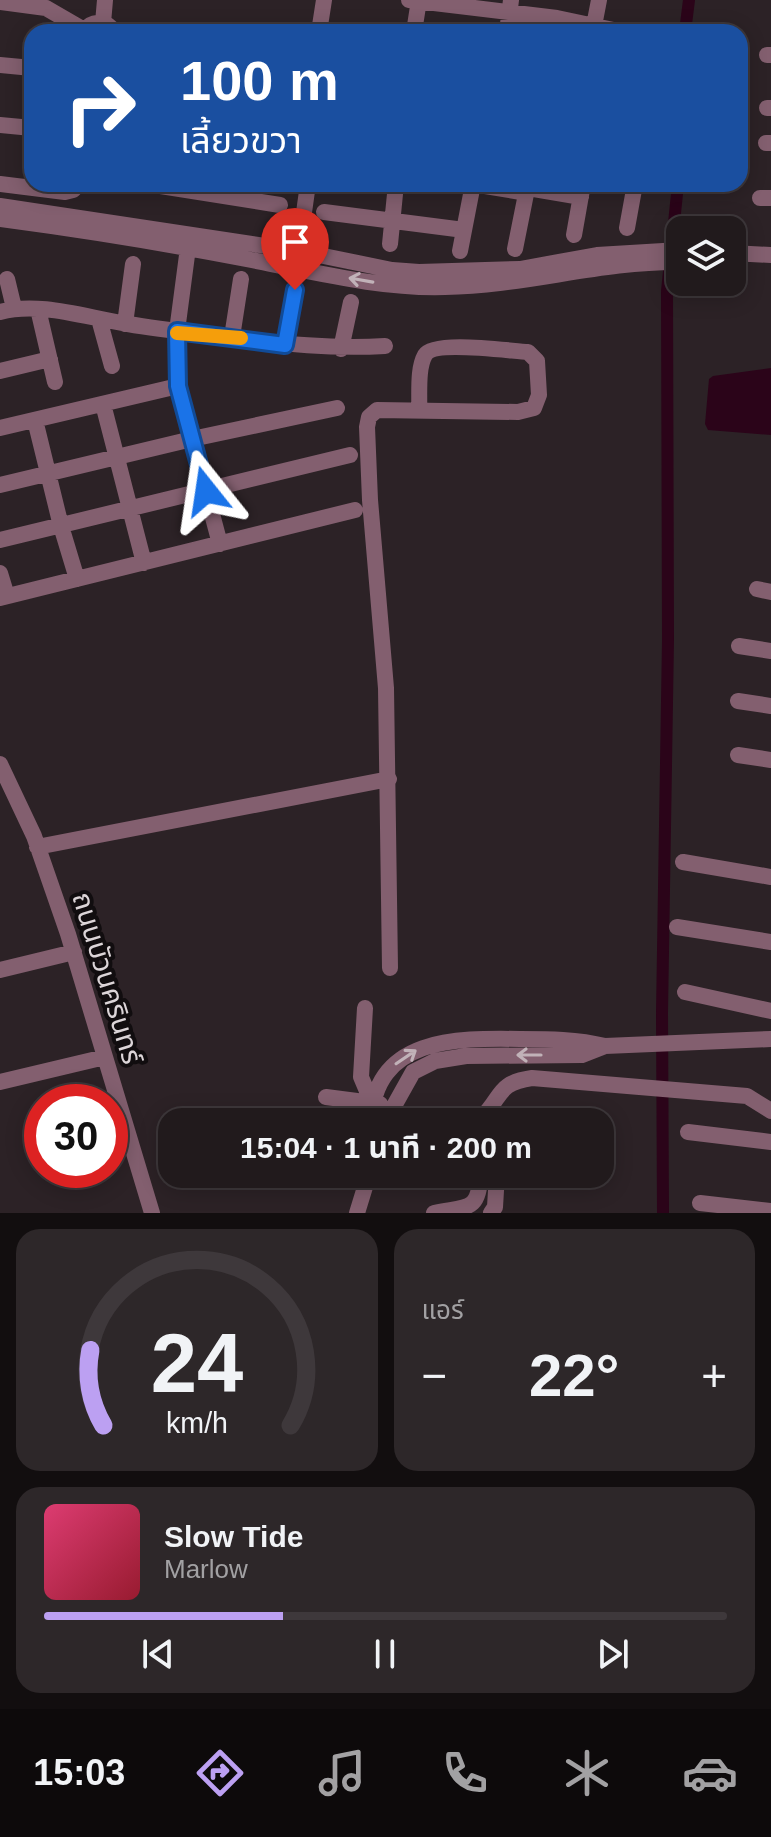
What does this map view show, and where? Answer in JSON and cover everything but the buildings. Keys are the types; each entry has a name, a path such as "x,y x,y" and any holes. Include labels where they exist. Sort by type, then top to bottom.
{"street":[{"path":"105,0 108,24"},
{"path":"320,24 324,0"},
{"path":"330,24 334,0"},
{"path":"409,0 510,6 582,24"},
{"path":"415,24 419,0"},
{"path":"598,24 599,0"},
{"path":"0,2 35,2 71,24"},
{"path":"0,65 24,67"},
{"path":"0,125 24,127"},
{"path":"0,184 24,187"},
{"path":"198,192 280,205"},
{"path":"294,268 300,192"},
{"path":"296,250 307,192"},
{"path":"390,244 395,192"},
{"path":"460,251 471,192"},
{"path":"515,249 527,192"},
{"path":"574,235 582,192"},
{"path":"627,228 634,192"},
{"path":"0,206 189,241 294,268 380,283 533,279 666,254"},
{"path":"324,212 464,230"},
{"path":"0,219 296,250 444,280"},
{"path":"189,241 177,331 178,386 220,544"},
{"path":"746,254 771,255"},
{"path":"660,256 666,258"},
{"path":"125,324 133,264"},
{"path":"746,264 771,265"},
{"path":"7,279 7,310 38,309 285,345 341,349 385,346"},
{"path":"232,337 241,279"},
{"path":"285,345 295,290"},
{"path":"341,349 351,302"},
{"path":"38,309 55,382"},
{"path":"99,319 112,366"},
{"path":"390,968 386,688 372,530 369,417 377,410 419,411 518,412 534,408 539,395 537,361 528,352 442,347 429,350 423,357 421,368 419,411"},
{"path":"0,371 50,359"},
{"path":"0,428 178,386"},
{"path":"103,404 144,563"},
{"path":"0,485 337,408"},
{"path":"35,420 77,579"},
{"path":"0,540 350,455"},
{"path":"0,573 4,597 355,510"},
{"path":"739,646 771,651"},
{"path":"738,701 771,706"},
{"path":"738,755 771,760"},
{"name":"ถนนบัวนครินทร์","path":"0,764 37,847 74,952 152,1213"},
{"path":"37,847 389,779"},
{"path":"683,862 771,877"},
{"path":"677,927 771,942"},
{"path":"0,970 74,952"},
{"path":"685,992 771,1011"},
{"path":"365,1008 361,1077 372,1103"},
{"path":"465,1038 466,1056"},
{"path":"372,1108 382,1078 401,1059 428,1044 465,1038 581,1040 605,1046"},
{"path":"395,1108 413,1072 435,1061 466,1056 582,1055 605,1046 639,1043 771,1039"},
{"path":"0,1082 105,1057"},
{"path":"496,1108 497,1093 517,1080 532,1078 747,1096 771,1111"},
{"path":"326,1097 372,1103 381,1108"},
{"path":"688,1132 771,1142"},
{"path":"357,1213 365,1188"},
{"path":"434,1213 458,1211 470,1206 477,1199 478,1188"},
{"path":"492,1212 495,1188"},
{"path":"700,1203 771,1211"}],"shaded area":[{"path":"771,368 771,435 708,430 705,424 709,379"}],"waterway":[{"path":"686,24 689,0"},
{"path":"663,1213 662,1013 668,640 667,291 677,192"}],"slow traffic":[{"path":"177,333 241,338"}],"route":[{"path":"206,491 178,386 177,331 285,345 295,290"}]}
